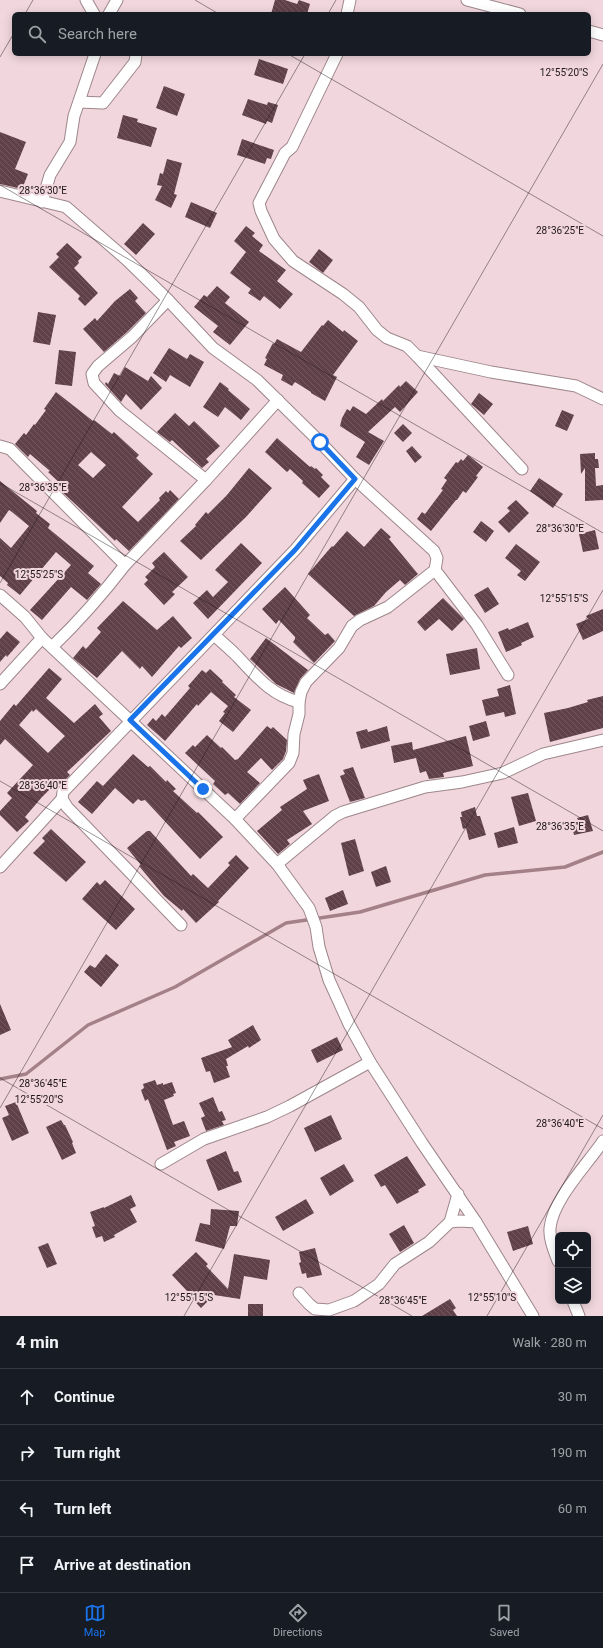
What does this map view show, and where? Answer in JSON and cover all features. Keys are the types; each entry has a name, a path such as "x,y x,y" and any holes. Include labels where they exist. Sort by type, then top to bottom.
{"street":[{"path":"86,0 93,12"},
{"path":"110,12 117,0"},
{"path":"347,12 350,0"},
{"path":"468,0 513,12"},
{"path":"591,32 603,35"},
{"path":"42,202 50,175 70,142 74,116 94,56"},
{"path":"79,102 102,103 134,62 136,56"},
{"path":"336,56 292,147 285,153 263,193 259,207 274,239 293,261 343,294 359,307 377,330 387,338 407,346 522,469"},
{"path":"0,191 66,207 127,260 168,300 213,348 257,380 355,479 434,551 437,558 435,570 388,607 360,620 352,626 339,648 306,682 298,702 299,714 294,734 293,753 289,763 235,819"},
{"path":"168,300 132,337 98,366 92,374 94,383 120,411 206,480"},
{"path":"416,356 491,372 576,386 603,399"},
{"path":"52,647 82,618 104,593 125,565 206,480 278,400"},
{"path":"0,446 10,449 125,565"},
{"path":"0,867 62,799 63,792 130,720 295,550 355,479"},
{"path":"435,570 477,625 508,675"},
{"path":"0,596 25,617 42,638 235,819 276,864 309,908 316,928 319,947 329,980 349,1024 370,1062 422,1143 476,1222 533,1316"},
{"path":"214,635 236,655 256,678 275,693 286,699 298,702"},
{"path":"0,684 42,638"},
{"path":"276,864 335,816 343,812 425,787 462,782 503,773 543,754 603,740"},
{"path":"62,799 181,925"},
{"path":"161,1164 204,1139 273,1115 370,1062"},
{"path":"555,1252 550,1239 550,1233 556,1206 603,1141"},
{"path":"299,1293 315,1309 329,1310 354,1301 379,1284 395,1264 429,1242 450,1222 458,1194"},
{"path":"450,1222 476,1222"},
{"path":"574,1304 578,1316"}],"building":[{"path":"275,0 285,0 297,4 299,0 310,4 308,12 272,12"},
{"path":"259,59 288,69 283,84 254,75"},
{"path":"164,86 185,94 177,116 156,108"},
{"path":"248,99 267,105 268,102 278,105 272,123 267,121 266,124 242,115"},
{"path":"123,115 138,119 137,122 157,128 151,147 117,138"},
{"path":"0,132 26,142 15,169 28,174 22,189 0,184"},
{"path":"242,139 274,150 271,159 267,158 265,164 237,155"},
{"path":"167,159 182,163 174,194 177,195 171,208 155,200 162,186 157,185 160,173 163,174"},
{"path":"191,202 217,213 210,228 185,217"},
{"path":"143,223 155,234 136,255 124,244"},
{"path":"246,226 255,233 252,236 263,245 259,251 286,270 277,281 293,294 280,309 264,296 260,301 248,293 251,289 230,273 246,252 234,241"},
{"path":"67,243 82,257 74,268 98,293 85,306 78,299 80,296 49,267 59,257 56,254"},
{"path":"319,249 333,260 323,273 309,262"},
{"path":"217,286 230,297 225,303 249,322 230,345 213,332 218,326 194,307 204,295 207,297"},
{"path":"130,289 138,298 135,301 146,313 104,352 83,329 95,318 97,321 115,301"},
{"path":"38,312 56,315 50,345 33,342"},
{"path":"328,320 343,332 344,330 358,341 333,375 337,377 325,401 295,382 292,386 281,380 283,375 264,365 267,359 265,358 273,343 274,344 277,339 301,352 322,325 323,326"},
{"path":"169,348 187,359 190,354 204,362 190,387 170,375 166,382 153,373"},
{"path":"59,350 76,352 72,386 55,384"},
{"path":"125,367 148,381 151,376 162,388 141,410 126,394 121,402 105,384 106,382 108,384 114,373 120,376"},
{"path":"406,381 418,392 400,412 395,407 368,432 384,441 369,465 356,457 365,442 340,426 342,418 347,409 350,411 353,406 366,414 382,399 383,401 399,385 400,387"},
{"path":"220,382 250,409 241,420 225,407 218,417 203,407"},
{"path":"56,392 93,421 94,420 112,434 114,432 139,455 136,458 153,474 122,507 138,522 160,500 159,498 166,491 168,493 170,490 179,499 129,551 116,539 115,541 60,490 63,486 48,472 50,471 30,454 28,457 15,444 24,433 26,435 34,424 35,425 46,410 44,409","holes":["91,452 106,465 93,478 78,465"]},
{"path":"479,393 493,404 484,415 471,404"},
{"path":"562,410 574,415 567,431 555,426"},
{"path":"175,413 189,426 194,421 220,446 206,459 209,462 202,468 172,440 170,442 157,432"},
{"path":"403,424 412,433 403,442 394,433"},
{"path":"277,438 310,467 316,468 323,475 321,477 330,486 319,498 302,483 303,481 290,469 287,472 265,452"},
{"path":"412,446 422,457 415,463 406,451"},
{"path":"595,453 595,459 598,459 599,468 595,468 596,486 603,485 603,500 585,501 585,468 581,474 580,454"},
{"path":"468,455 483,467 476,476 478,477 466,493 463,491 431,531 417,519 422,512 425,514 443,490 441,489 447,480 444,478 456,462 458,463 461,459 463,461"},
{"path":"249,468 272,488 246,517 201,560 180,541 196,526 195,525 206,512 208,514 227,495"},
{"path":"539,478 563,494 553,508 530,491"},
{"path":"0,481 37,511 36,513 50,524 48,528 94,566 88,573 101,584 87,600 71,587 42,620 30,610 71,565 56,552 20,595 7,585 8,583 0,576 0,538 11,548 29,526 9,510 0,523"},
{"path":"516,500 529,513 509,533 498,522 510,511 507,508"},
{"path":"481,521 494,531 486,542 473,532"},
{"path":"381,528 391,537 389,539 418,574 405,585 400,580 386,592 374,606 354,616 308,574 347,531 364,547"},
{"path":"595,530 599,549 583,552 579,534"},
{"path":"241,543 262,563 208,619 193,603 207,590 213,597 228,582 215,570"},
{"path":"516,544 540,562 525,581 517,575 521,571 505,558"},
{"path":"164,552 188,577 172,592 175,594 164,605 144,584 148,580 145,577 155,567 152,563"},
{"path":"285,587 310,615 307,618 325,635 328,633 335,641 314,663 293,642 295,637 279,620 276,624 262,609"},
{"path":"488,587 499,604 485,613 474,595"},
{"path":"443,598 464,619 452,631 439,619 425,631 417,622"},
{"path":"123,601 157,630 173,616 192,638 181,648 179,646 152,677 142,666 140,669 122,651 97,678 73,658 83,646 86,649 101,632 97,628"},
{"path":"603,609 603,631 583,640 576,624 588,619 586,616"},
{"path":"528,622 534,637 521,643 522,645 506,652 498,632 508,628 509,630"},
{"path":"7,631 20,642 7,657 6,655 0,662 0,639"},
{"path":"266,638 308,670 300,679 294,693 276,684 250,659"},
{"path":"477,648 480,669 450,675 446,654"},
{"path":"49,668 62,679 46,698 74,723 95,704 103,714 99,717 111,731 67,772 70,775 59,786 56,783 42,797 25,817 29,821 17,832 0,815 0,811 12,798 7,793 33,765 5,739 0,745 0,721 14,704 16,706","holes":["36,709 65,736 48,753 19,725 32,710 33,712"]},
{"path":"210,669 236,695 234,697 251,710 233,732 219,721 225,713 223,712 228,706 211,692 198,706 197,704 165,741 147,725 153,718 156,721 162,714 165,717 190,688 188,686 202,670 206,673"},
{"path":"510,685 516,714 505,717 504,712 486,716 482,700 499,696 497,689"},
{"path":"603,696 603,728 550,742 544,713 568,708 588,702 587,700"},
{"path":"486,721 490,736 473,741 469,726"},
{"path":"267,726 271,729 273,727 287,740 286,751 283,759 272,770 261,758 247,772 260,783 240,804 228,793 225,795 213,784 215,781 185,753 193,745 195,747 207,735 235,760 238,759"},
{"path":"387,726 390,741 361,749 356,732 367,729 368,732"},
{"path":"466,736 473,766 443,773 444,777 429,779 426,771 420,773 416,758 394,763 391,746 412,742 413,750"},
{"path":"133,754 148,767 150,766 166,782 167,780 176,789 173,791 197,813 198,812 223,837 200,859 145,800 141,801 138,799 133,804 115,788 92,814 78,802 97,781 103,786"},
{"path":"353,767 365,798 350,802 340,776 345,774 343,770"},
{"path":"319,774 329,801 303,811 312,824 287,840 290,844 278,854 257,831 282,810 280,807 307,789 303,780"},
{"path":"528,793 536,821 519,826 511,797"},
{"path":"475,807 477,816 480,816 486,835 469,840 466,828 463,829 460,817 462,817 461,812"},
{"path":"588,815 593,831 574,835 571,822 578,820 577,818"},
{"path":"514,827 518,843 498,848 494,833"},
{"path":"51,829 86,862 66,882 33,853 45,841 42,838"},
{"path":"147,831 150,831 191,876 193,874 208,888 230,865 228,863 236,855 249,868 218,901 219,902 196,923 183,909 182,911 164,896 139,866 141,865 127,848"},
{"path":"355,839 364,871 349,876 341,843"},
{"path":"386,866 391,882 376,887 371,872"},
{"path":"105,880 135,909 116,930 82,899 97,882 100,885"},
{"path":"343,890 348,904 330,911 325,898"},
{"path":"106,954 119,965 101,987 84,972 90,965 95,968"},
{"path":"0,1004 11,1030 0,1035"},
{"path":"253,1025 261,1040 249,1048 248,1046 226,1059 228,1066 226,1066 230,1077 214,1083 210,1071 206,1072 201,1058 232,1047 228,1040"},
{"path":"337,1037 343,1050 317,1063 311,1050"},
{"path":"155,1080 157,1085 172,1082 176,1093 173,1094 174,1096 164,1100 173,1125 184,1121 190,1136 174,1142 176,1146 167,1150 148,1099 145,1101 141,1090 144,1088 143,1084"},
{"path":"213,1097 219,1112 222,1111 226,1120 222,1121 224,1125 206,1131 201,1118 205,1116 199,1103"},
{"path":"16,1102 29,1133 12,1141 2,1118 9,1115 5,1106"},
{"path":"331,1115 342,1139 315,1152 304,1128"},
{"path":"61,1120 73,1142 72,1143 76,1153 62,1160 46,1127"},
{"path":"226,1151 234,1172 238,1171 242,1182 218,1191 206,1160"},
{"path":"407,1156 426,1185 418,1190 419,1192 397,1204 385,1185 381,1187 374,1175"},
{"path":"344,1164 354,1181 330,1196 320,1178"},
{"path":"131,1195 136,1206 130,1209 137,1222 114,1235 115,1237 104,1242 102,1236 96,1238 92,1227 95,1226 90,1212 104,1208"},
{"path":"306,1199 314,1213 283,1231 275,1217"},
{"path":"211,1209 239,1211 237,1226 230,1226 224,1249 195,1241 200,1223 210,1225"},
{"path":"404,1225 414,1243 400,1252 389,1234"},
{"path":"528,1226 533,1244 513,1251 507,1232"},
{"path":"48,1243 57,1264 47,1268 38,1247"},
{"path":"315,1248 322,1275 307,1278 306,1273 302,1274 299,1263 301,1262 299,1252"},
{"path":"196,1252 208,1264 206,1266 228,1289 234,1254 270,1260 267,1280 244,1276 240,1299 214,1295 201,1308 172,1275"},
{"path":"450,1299 456,1308 453,1310 457,1316 422,1316"},
{"path":"248,1304 263,1304 263,1316 248,1316"}],"waterway":[{"path":"0,1079 26,1074 88,1025 175,987 286,923 360,912 485,875 565,867 603,852"}],"route":[{"path":"203,789 130,720 295,550 355,479 320,442"}]}
